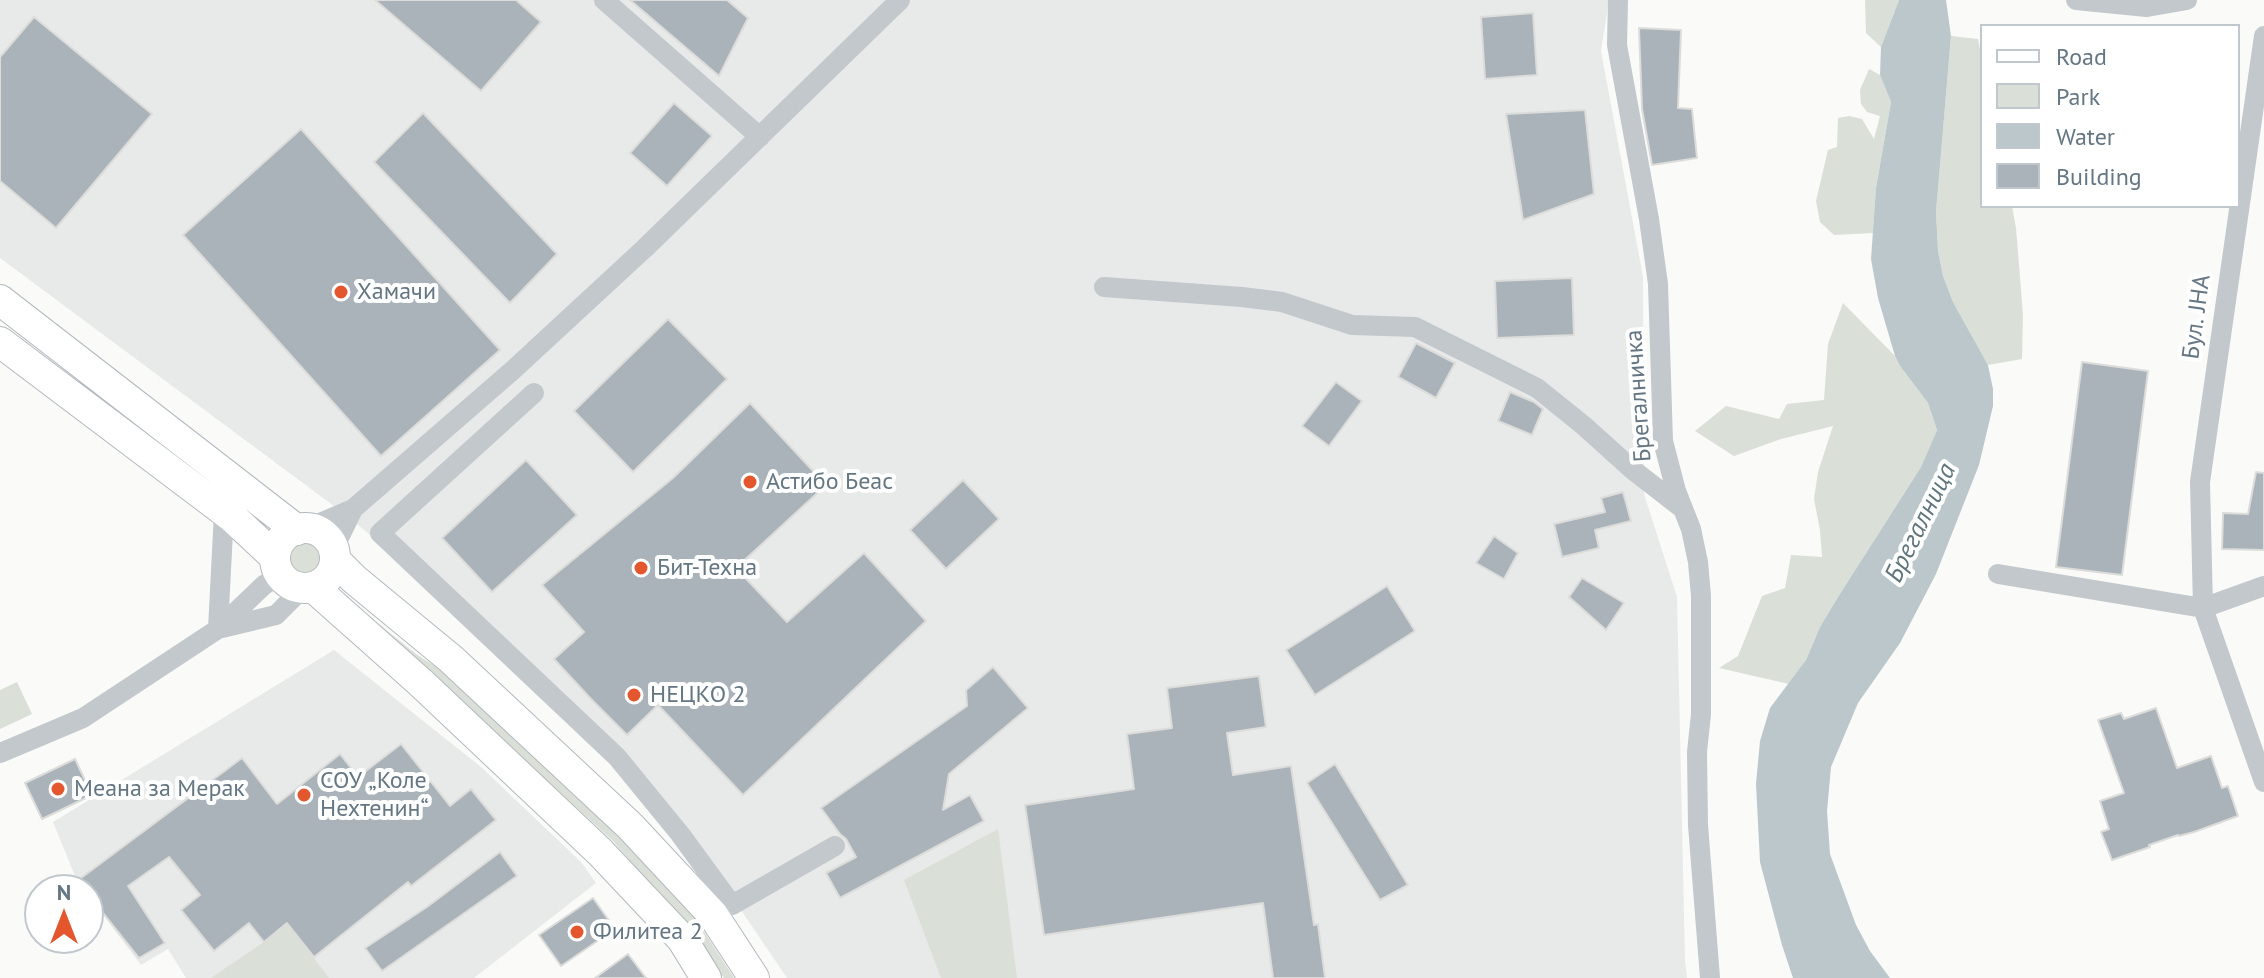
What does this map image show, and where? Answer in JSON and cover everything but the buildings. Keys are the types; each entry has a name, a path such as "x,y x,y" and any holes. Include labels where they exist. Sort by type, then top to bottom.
{"main road":[{"path":"0,300 301,529 323,535 330,542 334,555 354,579 451,659 630,826 713,915 754,978"},
{"path":"0,342 224,512 293,577 431,692 600,852 682,939 706,978"},
{"path":"293,577 281,540 301,529"},
{"path":"293,577 328,577 334,555"}],"street":[{"path":"604,0 760,137"},
{"path":"301,529 353,509 581,308 900,0"},
{"name":"Брегалничка","path":"1618,0 1617,45 1658,284 1663,441 1695,547 1701,596 1698,825 1710,978"},
{"path":"2076,0 2147,7 2187,0"},
{"name":"Бул. ЈНА","path":"2240,203 2264,36"},
{"name":"Бул. ЈНА","path":"2239,208 2200,482 2203,608 2264,782"},
{"path":"1104,287 1269,300 1352,325 1415,327 1537,388 1685,510"},
{"path":"534,393 380,533 617,757 680,834 732,905 835,846"},
{"path":"334,555 353,509"},
{"path":"218,629 224,512"},
{"path":"1998,574 2203,608 2264,586"},
{"path":"218,629 276,615 293,577"},
{"path":"0,753 83,718 218,629 264,585 293,577"}],"shaded area":[{"path":"0,0 1609,0 1601,51 1643,277 1644,494 1677,597 1687,978 787,978 673,810 559,696 350,518 0,258"},
{"name":"СОУ „Коле Нехтенин“","path":"334,650 481,767 581,862 596,883 474,978 186,978 168,949 141,965 104,916 104,874 74,874 53,822"}],"green space":[{"path":"1865,0 1899,0 1881,47 1866,33"},
{"path":"1951,36 1978,39 1980,208 2012,208 2023,315 2022,359 1988,365 1953,302 1943,276 1936,212"},
{"path":"1869,69 1880,75 1891,102 1876,188 1873,233 1834,235 1820,222 1816,201 1828,150 1837,147 1838,118 1849,116 1862,119 1874,139 1880,116 1867,112 1861,104 1860,90"},
{"path":"1843,303 1895,356 1928,403 1937,430 1921,467 1838,597 1820,627 1806,660 1789,684 1719,668 1738,656 1762,596 1785,588 1791,555 1822,557 1814,499 1818,472 1833,426 1781,439 1734,456 1695,431 1726,406 1779,419 1787,404 1824,400 1828,344"},
{"path":"305,541 317,546 322,558 317,570 305,575 293,570 288,558 293,546"},
{"path":"354,604 416,654 463,684 624,834 696,919 734,978 724,978 686,926 613,841"},
{"path":"17,682 32,714 0,729 0,690"},
{"path":"998,829 1017,978 941,978 904,880"},
{"path":"287,923 329,978 211,978 264,942"}],"water":[{"name":"Брегалница","path":"1899,0 1946,0 1951,36 1936,212 1938,251 1953,302 1988,365 1993,406 1979,465 1936,574 1900,643 1858,703 1831,767 1827,811 1830,854 1856,925 1890,978 1793,978 1760,862 1756,784 1760,741 1770,708 1806,660 1820,627 1921,467 1937,430 1928,403 1895,356 1878,298 1871,259 1876,188 1891,102 1880,75 1881,47"}],"place":[{"name":"Хамачи","path":"341,292"},
{"name":"Астибо Беас","path":"750,482"},
{"name":"Бит-Техна","path":"641,568"},
{"name":"НЕЦКО 2","path":"634,695"},
{"name":"Меана за Мерак","path":"58,789"},
{"name":"СОУ „Коле Нехтенин“","path":"304,795"},
{"name":"Филитеа 2","path":"577,932"}]}
